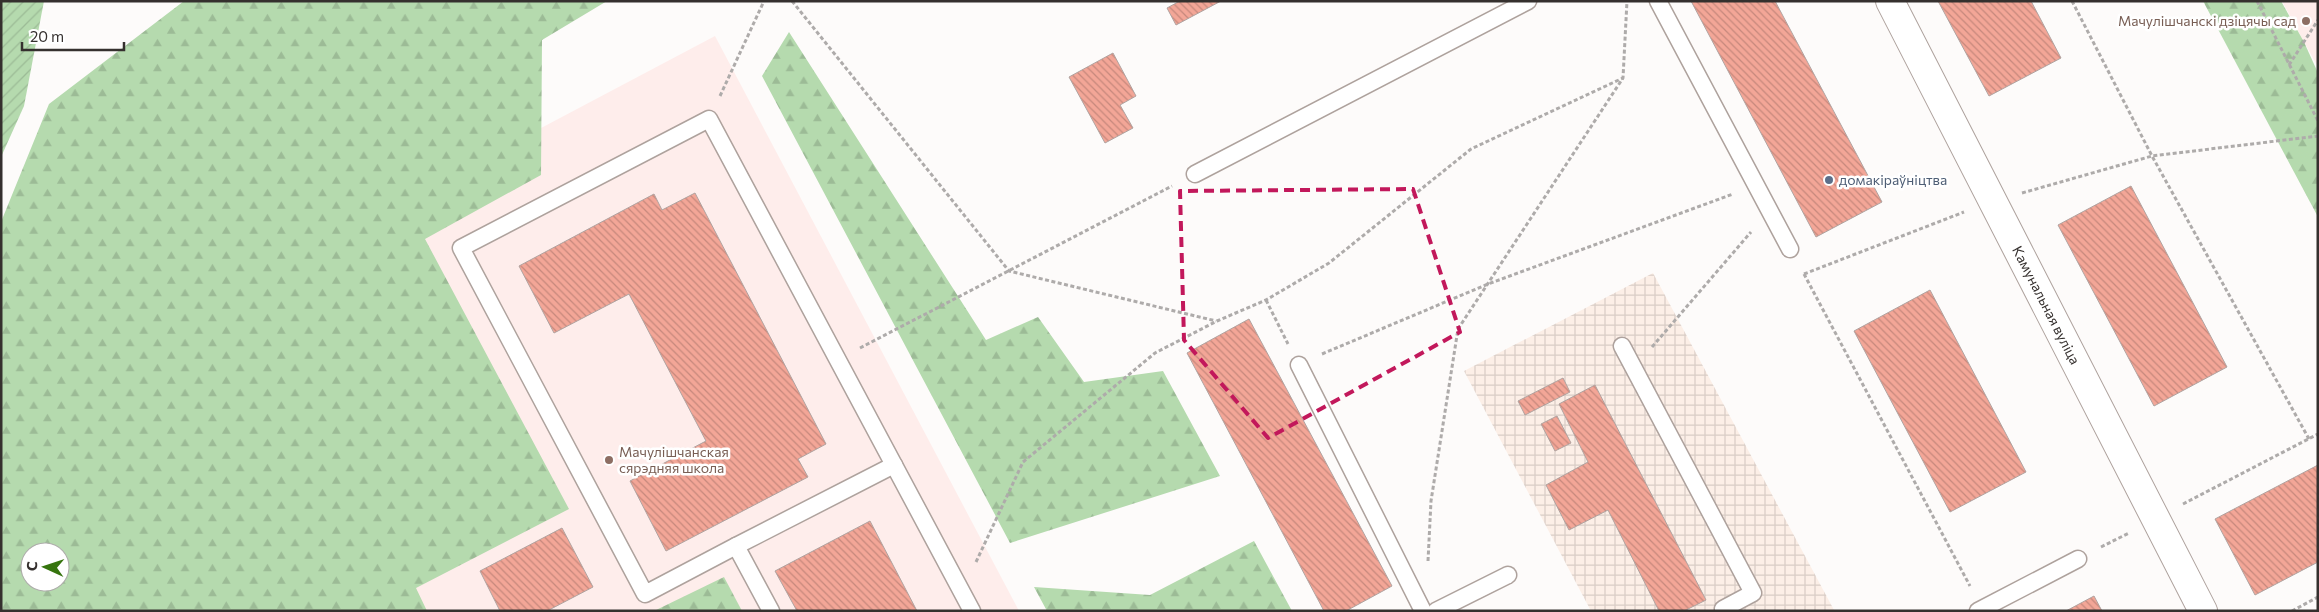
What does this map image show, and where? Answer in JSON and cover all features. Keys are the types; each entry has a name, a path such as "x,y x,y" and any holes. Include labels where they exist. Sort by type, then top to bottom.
{"street":[{"name":"Камунальная вуліца","path":"1890,1 2154,519 2203,611"}],"lane":[{"path":"1195,174 1528,1"},
{"path":"1658,1 1790,249"},
{"path":"894,465 645,594 461,248 709,119 838,360 972,611"},
{"path":"1622,346 1753,593 1723,609 1724,611"},
{"path":"1299,364 1423,611"},
{"path":"736,546 771,611"},
{"path":"1980,610 2078,559"},
{"path":"1436,611 1508,575"}],"path":[{"path":"709,119 764,1"},
{"path":"792,1 1009,271 1218,321"},
{"path":"1428,571 1431,501 1458,330 1623,78 1627,1"},
{"path":"2072,1 2152,156 2310,439"},
{"path":"2257,1 2318,120"},
{"path":"2289,65 2318,20"},
{"path":"962,592 1023,462 1155,353 1218,321 1266,300 1329,263 1471,150 1623,78"},
{"path":"2152,156 2318,136"},
{"path":"838,360 1195,174"},
{"path":"1266,300 1299,364 1488,284 1756,186"},
{"path":"1634,369 1770,211"},
{"path":"1790,249 1980,610"},
{"path":"2078,559 2318,434"},
{"path":"2292,611 2318,597"}],"highlighted area":[{"path":"1413,189 1460,332 1268,438 1184,340 1180,191"}],"shaded area":[{"name":"Мачулішчанскі дзіцячы сад","path":"2282,1 2318,1 2318,67 2304,42"},
{"name":"Мачулішчанская сярэдняя школа","path":"715,36 1019,611 358,611 199,309"},
{"path":"1653,273 1834,610 1591,611 1464,371"}],"green space":[{"path":"1,1 44,1 24,106 1,157"},
{"path":"184,1 607,1 542,40 541,175 425,239 569,509 416,588 427,611 1,611 1,222 49,104"},
{"path":"2203,1 2281,1 2304,42 2318,73 2318,217"},
{"path":"789,32 986,340 1038,317 1084,382 1163,371 1220,476 1010,543 762,76"},
{"path":"1254,541 1292,611 1047,611 1034,587 1150,595"},
{"path":"724,577 742,611 654,611"}],"building":[{"path":"1180,1 1221,1 1176,25 1167,8"},
{"path":"1691,1 1775,1 1882,202 1816,237"},
{"path":"1938,1 2031,1 2061,58 1989,96"},
{"path":"1113,53 1136,96 1120,105 1133,128 1105,143 1069,77"},
{"path":"2131,186 2227,367 2154,406 2058,225"},
{"path":"695,193 826,444 798,459 808,477 666,551 630,481 706,441 629,294 554,333 519,266 654,194 662,210"},
{"path":"1930,290 2026,472 1950,512 1854,331"},
{"path":"1249,319 1392,586 1346,611 1324,611 1187,353"},
{"path":"1563,378 1570,392 1525,415 1518,401"},
{"path":"1595,385 1706,600 1684,611 1659,611 1608,510 1569,530 1546,485 1588,462 1559,404"},
{"path":"1557,416 1571,443 1555,451 1541,424"},
{"path":"2318,465 2318,562 2255,595 2215,519"},
{"path":"870,521 917,611 797,611 775,571"},
{"path":"562,528 593,587 547,611 500,611 480,571"},
{"path":"2094,596 2102,611 2066,611"}],"place":[{"name":"Мачулішчанскі дзіцячы сад","path":"2306,21"},
{"name":"домакіраўніцтва","path":"1829,180"},
{"name":"Мачулішчанская сярэдняя школа","path":"609,460"}]}
